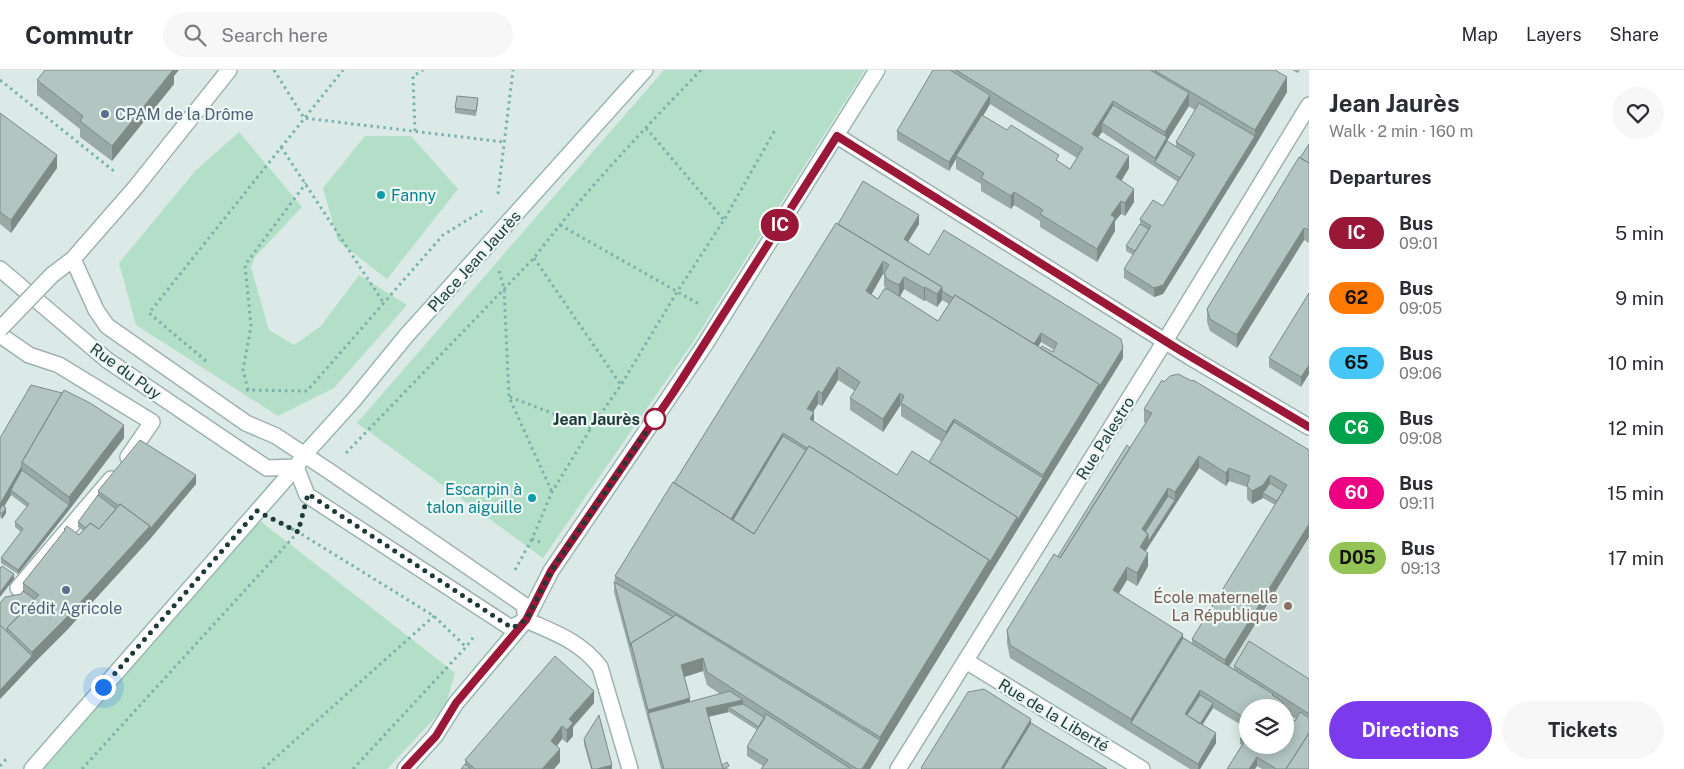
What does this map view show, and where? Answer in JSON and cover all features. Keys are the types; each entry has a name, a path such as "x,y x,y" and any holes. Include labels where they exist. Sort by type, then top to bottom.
{"street":[{"path":"0,329 52,275 73,258 135,188 230,70"},
{"name":"Place Jean Jaurès","path":"32,769 301,461 406,336 645,70"},
{"path":"405,769 436,736 456,703 526,620 551,571 664,406 722,317 877,70"},
{"name":"Rue Palestro","path":"898,769 1165,341 1309,105"},
{"path":"837,136 1165,341 1309,428"},
{"path":"73,258 96,310 107,326 246,423 276,436 301,461 329,470 524,605 526,620"},
{"name":"Rue du Puy","path":"0,269 107,360 267,468 301,461"},
{"path":"0,335 29,355 59,365 152,422 119,470 18,588"},
{"path":"301,461 308,494 512,628 526,620"},
{"path":"526,620 571,640 591,655 600,667 630,769"},
{"name":"Rue de la Liberté","path":"966,660 1142,769"}],"path":[{"path":"274,70 304,118"},
{"path":"213,367 149,313 343,70"},
{"path":"415,131 413,76 424,70"},
{"path":"503,194 497,202 513,70"},
{"path":"329,470 534,258 560,224 701,70"},
{"path":"0,80 135,188"},
{"path":"304,118 504,142"},
{"path":"646,128 724,220"},
{"path":"564,551 532,539 552,492 724,220 775,130"},
{"path":"281,147 383,302"},
{"path":"248,390 243,370 251,326 245,265 306,183"},
{"path":"241,390 307,391 443,235 489,206"},
{"path":"560,224 722,317"},
{"path":"491,241 504,288 509,397 552,492"},
{"path":"534,258 621,385"},
{"path":"509,397 591,428"},
{"path":"82,769 298,532 308,494"},
{"path":"257,511 298,532 434,616 466,646 353,769"},
{"path":"263,769 434,616"}],"shaded area":[{"name":"École maternelle La République","path":"1309,538 1309,727 1294,718 1294,699 1270,699 1225,673"}],"green space":[{"path":"664,70 865,70 695,339 543,558 357,423"},
{"path":"239,132 302,207 255,257 251,267 269,330 294,345 321,326 359,275 407,305 334,388 278,416 136,325 119,263 196,170"},
{"path":"365,136 411,136 458,189 387,279 338,241 323,188"},
{"path":"259,520 455,673 445,707 387,769 44,769"}],"building":[{"name":"CPAM de la Drôme","path":"45,70 173,70 112,146 80,121 83,116 37,80"},
{"path":"933,70 950,70 990,95 949,162 897,131"},
{"path":"956,70 1150,70 1189,93 1165,132 1113,101 1092,134 1129,156 1116,177 1134,189 1125,203 1121,201 1111,215 1115,218 1097,249 1040,214 1043,210 1014,192 1011,196 981,178 984,173 956,156 982,115 1007,130 1011,125 1059,155 1056,160 1070,169 1083,148"},
{"path":"1154,70 1275,70 1287,77 1255,130"},
{"path":"457,96 478,98 476,111 455,108"},
{"path":"1199,103 1255,136 1163,285 1154,288 1124,269 1151,226 1140,219 1153,200 1163,206 1195,154 1176,142"},
{"path":"1113,105 1167,137 1155,158 1102,123"},
{"path":"0,113 57,155 11,220 0,212"},
{"path":"1167,141 1193,157 1180,178 1155,162"},
{"path":"1309,144 1309,163 1300,158"},
{"path":"1299,157 1309,163 1309,230 1304,228 1237,335 1210,319 1207,309"},
{"path":"863,181 919,215 904,239 929,255 944,230 1121,339 1123,348 1099,387 1099,384 1040,348 1042,346 1053,352 1057,343 1041,333 1034,344 955,295 953,298 942,291 942,287 838,224"},
{"path":"836,223 942,287 937,294 904,277 899,285 887,279 884,273 889,265 883,261 866,291 878,299 884,289 888,289 938,321 955,295 1099,384 1043,475 954,419 946,432 901,403 904,396 900,393 883,419 850,398 860,382 838,367 822,393 818,391 807,409 814,412 810,419 897,475 912,451 1017,517 989,563 989,560 809,446 807,448 783,433 731,519 674,483"},
{"path":"1140,224 1149,229 1135,251 1126,246"},
{"path":"1309,293 1309,365 1301,377 1269,358"},
{"path":"1178,374 1193,380 1309,450 1309,524 1225,660 1192,639 1287,485 1270,475 1263,485 1252,491 1247,486 1250,476 1229,468 1226,473 1199,456 1175,492 1168,488 1142,529 1148,534 1140,547 1148,553 1137,573 1127,567 1113,590 1183,634 1131,719 1010,645 1007,630 1054,554 1060,558 1152,413 1144,409 1162,380 1164,382 1170,376"},
{"path":"31,385 62,393 0,504 0,438"},
{"path":"64,390 90,403 124,425 69,497 22,462"},
{"path":"954,422 1043,478 1017,521 1017,517 929,462"},
{"path":"783,436 806,450 754,534 733,520"},
{"path":"140,440 196,475 150,529 150,526 120,504 119,506 98,491"},
{"path":"1127,445 1130,448 1060,558 1058,556"},
{"path":"809,446 989,560 880,737 615,576 673,482 754,534"},
{"path":"22,470 69,505 18,570 1,558 23,529 15,522 29,504 11,490"},
{"path":"1270,483 1283,491 1277,501 1263,493"},
{"path":"98,495 116,509 99,529 90,523 86,528 78,522"},
{"path":"1168,496 1175,500 1148,542 1148,534 1145,532"},
{"name":"Crédit Agricole","path":"120,504 150,526 67,617 32,652 7,628 39,595 23,583 67,526 79,535 90,523 99,529"},
{"path":"2,505 6,508 2,514 0,509"},
{"path":"2,566 14,574 0,592 0,568"},
{"path":"614,582 673,617 631,643 631,647"},
{"path":"23,591 34,599 7,628 7,632 0,625 0,603 5,597 21,594"},
{"path":"676,615 880,740 862,769 857,769 707,672 703,658 681,665 690,698 648,710 631,643"},
{"path":"0,625 32,656 0,690"},
{"path":"1183,638 1278,699 1239,699 1239,714 1200,690 1185,714 1216,733 1198,764 1131,723"},
{"path":"1249,641 1309,679 1309,714 1294,704 1294,699 1286,699 1234,666"},
{"path":"555,656 594,691 569,719 573,723 567,730 562,726 551,741 560,749 542,769 475,769 465,760"},
{"path":"984,689 1031,719 1001,769 922,769 968,692"},
{"path":"730,691 743,700 706,708 723,769 664,769 648,713"},
{"path":"1200,695 1213,703 1200,724 1187,715"},
{"path":"743,704 765,718 759,727 728,707"},
{"path":"1300,712 1309,718 1309,733 1286,769 1275,769 1257,757 1249,769 1227,769 1239,750 1239,754 1294,754 1295,721"},
{"path":"766,714 851,769 761,769 768,760 747,747"},
{"path":"599,715 612,765 592,769 584,739"},
{"path":"1031,723 1107,769 1003,769"},
{"path":"1309,733 1309,769 1286,769"},
{"path":"727,762 729,766 723,769 722,765"},
{"path":"465,764 471,769 461,769"}],"bus line":[{"name":"IC","path":"405,769 436,736 456,703 526,620 551,571 704,346 837,136 1178,349 1309,427"}],"place":[{"name":"CPAM de la Drôme","path":"105,114"},
{"name":"Fanny","path":"381,195"},
{"name":"Jean Jaurès","path":"655,419"},
{"name":"Escarpin à talon aiguille","path":"532,498"},
{"name":"Crédit Agricole","path":"66,590"},
{"name":"École maternelle La République","path":"1288,606"}],"route":[{"path":"103,687 257,511 298,532 308,494 512,628 526,620 551,571 655,419"}]}
